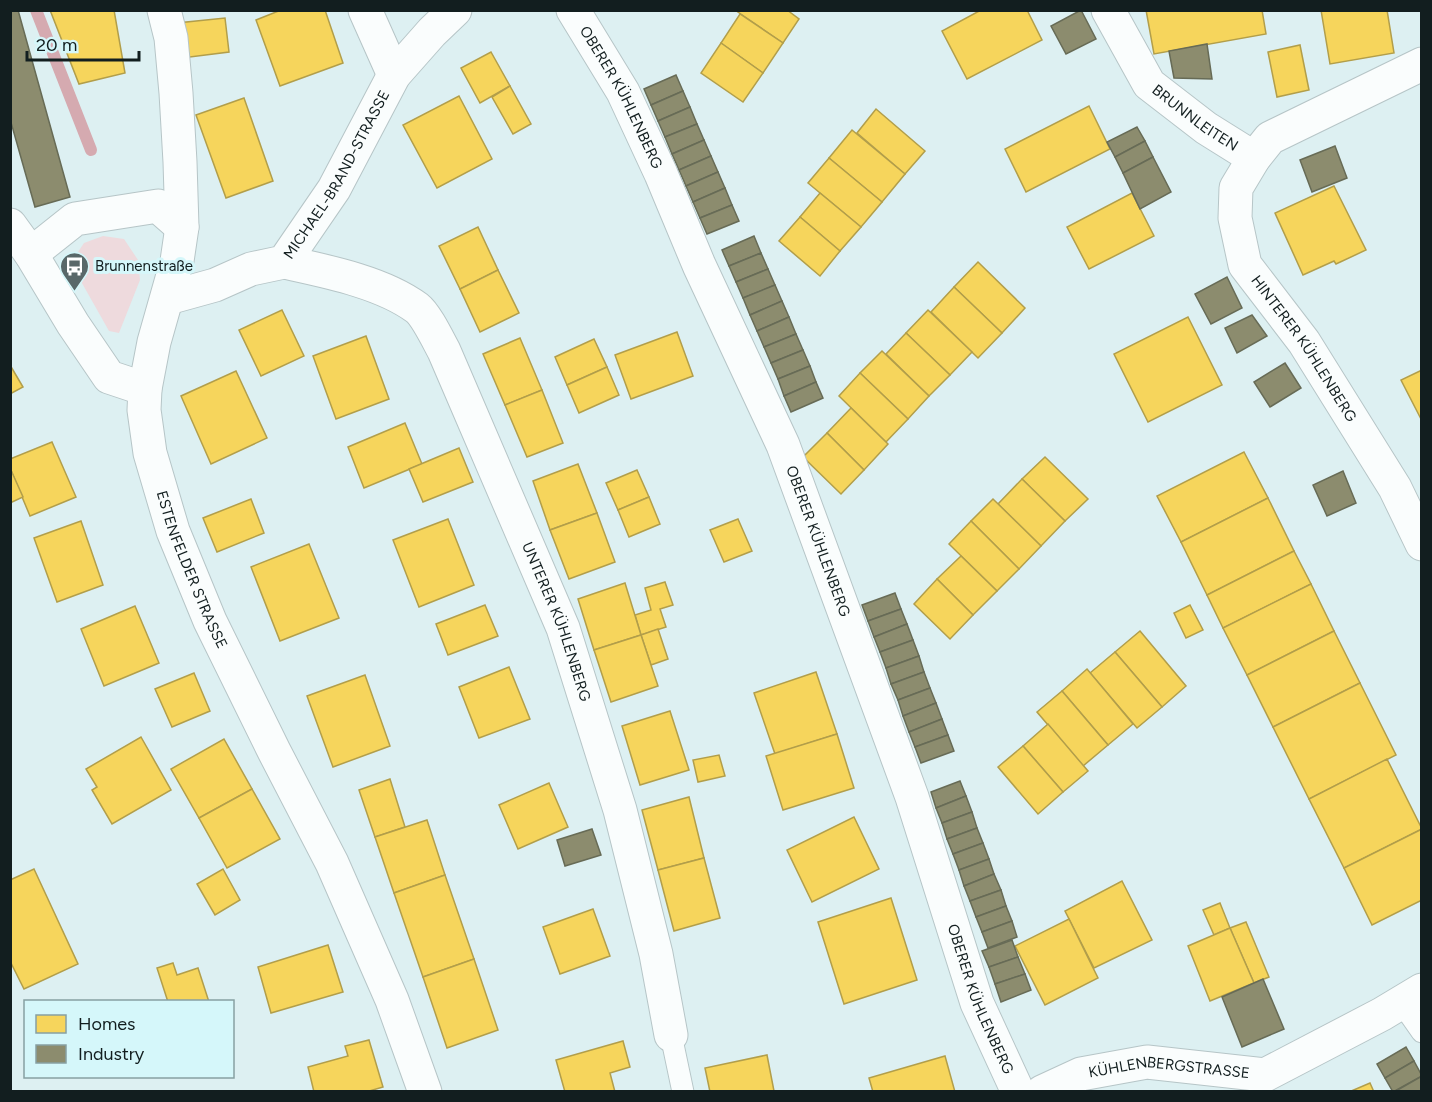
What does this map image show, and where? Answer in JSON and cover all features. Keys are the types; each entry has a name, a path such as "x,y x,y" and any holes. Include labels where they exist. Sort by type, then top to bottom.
{"street":[{"name":"ESTENFELDER STRASSE","path":"164,10 171,38 176,93 182,227 177,261 154,342 145,389 144,411 150,453 173,531 210,621 332,863 392,1000 425,1092"},
{"name":"MICHAEL-BRAND-STRASSE","path":"168,298 215,285 251,269 284,262 333,189 394,75 365,10"},
{"path":"394,75 455,10"},
{"name":"OBERER KÜHLENBERG","path":"573,10 627,102 661,174 699,265 783,445 912,797 976,1003 1018,1092"},
{"name":"BRUNNLEITEN","path":"1108,10 1149,84 1206,128 1254,159"},
{"name":"HINTERER KÜHLENBERG","path":"1422,64 1270,138 1236,188 1235,218 1245,265 1304,342 1395,488 1422,543"},
{"path":"31,254 75,219 158,206 182,227"},
{"path":"10,225 109,377 145,389"},
{"name":"UNTERER KÜHLENBERG","path":"284,262 330,272 380,289 418,309 444,351 563,628 620,810 656,954 671,1035"},
{"name":"KÜHLENBERGSTRASSE","path":"1042,1092 1081,1074 1147,1062 1268,1083 1411,996"}],"lane":[{"path":"1411,996 1422,1032"},
{"name":"UNTERER KÜHLENBERG","path":"671,1035 683,1092"}],"shaded area":[{"path":"103,236 124,239 138,260 140,280 119,333 109,331 78,276 74,258 84,243"}],"building: Homes":[{"path":"50,10 114,10 125,73 79,84"},
{"path":"281,10 325,10 343,63 280,86 256,20"},
{"path":"735,10 787,10 799,19 783,43"},
{"path":"981,10 1027,10 1042,40 967,79 942,31"},
{"path":"1146,10 1262,10 1266,34 1154,54"},
{"path":"1321,10 1387,10 1394,53 1330,64"},
{"path":"740,14 783,43 763,73 721,43"},
{"path":"225,18 229,52 182,58 177,23"},
{"path":"721,43 763,73 743,102 701,73"},
{"path":"1300,45 1309,90 1277,97 1268,52"},
{"path":"491,52 510,86 480,103 461,68"},
{"path":"510,86 531,124 513,134 492,97"},
{"path":"459,96 492,159 437,188 403,125"},
{"path":"244,98 273,181 226,198 196,115"},
{"path":"1089,106 1110,149 1026,192 1005,149"},
{"path":"876,109 925,151 905,174 857,133"},
{"path":"852,130 905,174 882,202 829,158"},
{"path":"829,158 882,202 861,227 808,183"},
{"path":"1334,186 1366,250 1336,264 1334,261 1303,275 1275,213"},
{"path":"820,193 861,227 840,251 800,217"},
{"path":"1132,193 1154,236 1089,269 1067,227"},
{"path":"800,217 840,251 820,276 779,241"},
{"path":"478,227 498,270 460,289 439,246"},
{"path":"978,262 1025,308 1002,333 954,287"},
{"path":"498,270 519,313 480,332 460,289"},
{"path":"954,287 1002,333 978,358 931,312"},
{"path":"282,310 304,356 261,376 239,330"},
{"path":"928,310 972,352 950,375 906,333"},
{"path":"1188,317 1222,385 1148,422 1114,354"},
{"path":"677,332 693,376 631,399 615,355"},
{"path":"906,333 950,375 929,396 886,354"},
{"path":"366,336 389,399 336,419 313,356"},
{"path":"520,338 542,390 505,405 483,354"},
{"path":"594,339 607,367 567,385 555,357"},
{"path":"882,351 929,396 908,419 860,373"},
{"path":"10,365 23,387 10,394"},
{"path":"607,367 619,395 579,413 567,385"},
{"path":"1422,370 1422,421 1401,380"},
{"path":"236,371 267,438 211,464 181,396"},
{"path":"860,373 908,419 886,442 839,396"},
{"path":"542,390 563,443 527,457 505,405"},
{"path":"851,408 888,444 864,470 827,433"},
{"path":"405,423 422,464 364,488 348,447"},
{"path":"827,433 864,470 841,494 803,457"},
{"path":"52,442 76,497 30,516 10,468 10,459"},
{"path":"459,448 473,482 423,502 409,469"},
{"path":"1244,452 1268,498 1181,542 1157,496"},
{"path":"1045,457 1088,499 1065,521 1022,479"},
{"path":"578,464 597,513 550,530 533,481"},
{"path":"10,468 23,497 10,503"},
{"path":"637,470 649,497 618,510 606,483"},
{"path":"1022,479 1065,521 1041,546 998,504"},
{"path":"649,497 660,524 629,537 618,510"},
{"path":"1268,498 1294,551 1207,595 1181,542"},
{"path":"251,499 264,533 217,552 203,518"},
{"path":"993,499 1041,546 1019,569 971,521"},
{"path":"597,513 615,562 569,579 550,530"},
{"path":"448,519 474,585 419,607 393,540"},
{"path":"738,519 752,551 724,562 710,530"},
{"path":"81,521 103,585 57,602 34,538"},
{"path":"971,521 1019,569 997,591 949,544"},
{"path":"309,544 339,618 280,641 251,567"},
{"path":"1294,551 1311,584 1223,628 1207,595"},
{"path":"961,556 997,591 973,615 937,579"},
{"path":"937,579 973,615 950,639 914,604"},
{"path":"665,582 673,605 660,609 666,627 641,635 635,615 651,610 645,588"},
{"path":"625,583 641,635 594,650 578,599"},
{"path":"1311,584 1334,631 1247,675 1223,628"},
{"path":"485,605 498,636 448,655 436,624"},
{"path":"1190,605 1203,630 1186,638 1174,613"},
{"path":"135,606 159,663 104,686 81,629"},
{"path":"658,629 668,659 651,665 641,635"},
{"path":"1140,631 1186,686 1162,707 1115,652"},
{"path":"1334,631 1360,683 1273,727 1247,675"},
{"path":"641,635 658,686 611,702 594,650"},
{"path":"1115,652 1162,707 1137,728 1090,673"},
{"path":"509,667 530,719 479,738 459,687"},
{"path":"1087,669 1133,724 1108,745 1062,691"},
{"path":"816,672 837,734 775,754 754,693"},
{"path":"194,673 210,711 172,727 155,689"},
{"path":"365,675 390,746 333,767 307,696"},
{"path":"1360,683 1396,755 1309,799 1273,727"},
{"path":"1062,691 1108,745 1083,766 1037,712"},
{"path":"670,711 689,770 640,785 622,726"},
{"path":"1048,724 1088,771 1063,792 1023,746"},
{"path":"837,734 854,788 783,810 766,756"},
{"path":"141,737 171,790 112,824 92,790 97,787 86,769"},
{"path":"224,739 252,789 199,818 171,769"},
{"path":"1023,746 1063,792 1038,814 998,767"},
{"path":"719,755 725,776 698,782 693,760"},
{"path":"1387,759 1422,829 1344,868 1309,799"},
{"path":"390,779 405,827 375,837 359,790"},
{"path":"549,783 568,827 518,849 499,805"},
{"path":"252,789 280,839 227,868 199,818"},
{"path":"689,797 704,858 658,870 642,810"},
{"path":"854,817 879,869 812,902 787,850"},
{"path":"427,820 445,875 394,893 375,837"},
{"path":"1422,829 1422,900 1372,925 1344,868"},
{"path":"704,858 720,918 674,931 658,870"},
{"path":"34,869 78,964 24,989 10,961 10,880"},
{"path":"223,869 240,900 215,915 197,884"},
{"path":"445,875 474,959 423,977 394,893"},
{"path":"1122,881 1152,940 1094,968 1065,911"},
{"path":"891,898 917,980 844,1004 818,922"},
{"path":"1220,903 1230,928 1214,935 1203,910"},
{"path":"593,909 610,956 560,974 543,927"},
{"path":"1069,919 1098,978 1045,1005 1015,946"},
{"path":"1246,922 1269,977 1254,983 1230,928"},
{"path":"1230,928 1254,983 1210,1001 1188,946"},
{"path":"328,945 343,992 271,1013 258,967"},
{"path":"474,959 498,1030 447,1048 423,977"},
{"path":"173,963 177,975 198,968 208,1000 167,1000 157,968"},
{"path":"369,1040 383,1087 366,1092 314,1092 308,1067 348,1056 345,1046"},
{"path":"623,1041 630,1067 610,1073 615,1092 565,1092 556,1060"},
{"path":"767,1055 774,1091 710,1092 705,1068"},
{"path":"945,1056 955,1092 873,1092 869,1078"},
{"path":"1370,1083 1374,1092 1349,1092"}],"building: Industry":[{"path":"10,10 18,10 70,197 35,207 10,119"},
{"path":"1081,10 1096,39 1066,54 1051,26"},
{"path":"1207,44 1212,79 1174,78 1169,51"},
{"path":"676,75 683,91 651,105 644,89"},
{"path":"683,91 690,107 658,121 651,105"},
{"path":"690,107 697,124 665,137 658,121"},
{"path":"697,124 704,140 672,154 665,137"},
{"path":"1137,127 1145,141 1115,157 1107,142"},
{"path":"704,140 711,156 679,170 672,154"},
{"path":"1145,141 1153,157 1123,173 1115,157"},
{"path":"1335,146 1347,178 1312,192 1300,160"},
{"path":"711,156 718,172 686,186 679,170"},
{"path":"1153,157 1171,192 1140,209 1123,173"},
{"path":"718,172 725,188 693,202 686,186"},
{"path":"725,188 732,205 700,218 693,202"},
{"path":"732,205 739,221 707,234 700,218"},
{"path":"754,236 761,253 729,266 722,250"},
{"path":"761,253 768,269 736,282 729,266"},
{"path":"768,269 775,285 743,298 736,282"},
{"path":"1227,277 1242,308 1211,324 1195,294"},
{"path":"775,285 782,301 750,315 743,298"},
{"path":"782,301 789,317 757,331 750,315"},
{"path":"1252,315 1267,336 1237,353 1225,328"},
{"path":"789,317 796,334 764,347 757,331"},
{"path":"796,334 803,350 771,363 764,347"},
{"path":"803,350 810,366 778,379 771,363"},
{"path":"1285,363 1301,388 1270,407 1254,382"},
{"path":"810,366 816,382 784,396 778,379"},
{"path":"816,382 823,398 791,412 784,396"},
{"path":"1343,471 1356,503 1327,516 1313,485"},
{"path":"895,593 901,609 868,621 862,605"},
{"path":"901,609 907,624 874,637 868,621"},
{"path":"907,624 913,640 880,652 874,637"},
{"path":"913,640 919,656 886,668 880,652"},
{"path":"919,656 924,672 891,684 886,668"},
{"path":"924,672 930,688 898,700 891,684"},
{"path":"930,688 936,703 903,716 898,700"},
{"path":"936,703 942,719 909,732 903,716"},
{"path":"942,719 948,735 915,747 909,732"},
{"path":"948,735 954,751 921,763 915,747"},
{"path":"960,781 966,796 936,808 931,792"},
{"path":"966,796 972,812 942,823 936,808"},
{"path":"972,812 977,828 947,839 942,823"},
{"path":"977,828 983,843 953,854 947,839"},
{"path":"592,829 601,855 565,866 557,840"},
{"path":"983,843 989,859 959,870 953,854"},
{"path":"989,859 994,874 964,886 959,870"},
{"path":"994,874 1001,890 970,901 964,886"},
{"path":"1001,890 1006,906 976,917 970,901"},
{"path":"1006,906 1012,921 982,932 976,917"},
{"path":"1012,921 1017,937 988,948 982,932"},
{"path":"1012,940 1018,957 989,967 982,951"},
{"path":"1018,957 1025,974 995,984 989,967"},
{"path":"1025,974 1031,990 1001,1002 995,984"},
{"path":"1263,979 1284,1029 1242,1047 1222,997"},
{"path":"1406,1047 1414,1061 1385,1078 1377,1064"},
{"path":"1414,1061 1422,1076 1393,1092 1385,1078"},
{"path":"1422,1076 1422,1092 1394,1092"}],"waterway":[{"path":"36,10 91,150"}],"place":[{"name":"Brunnenstraße","path":"74,292"}]}
